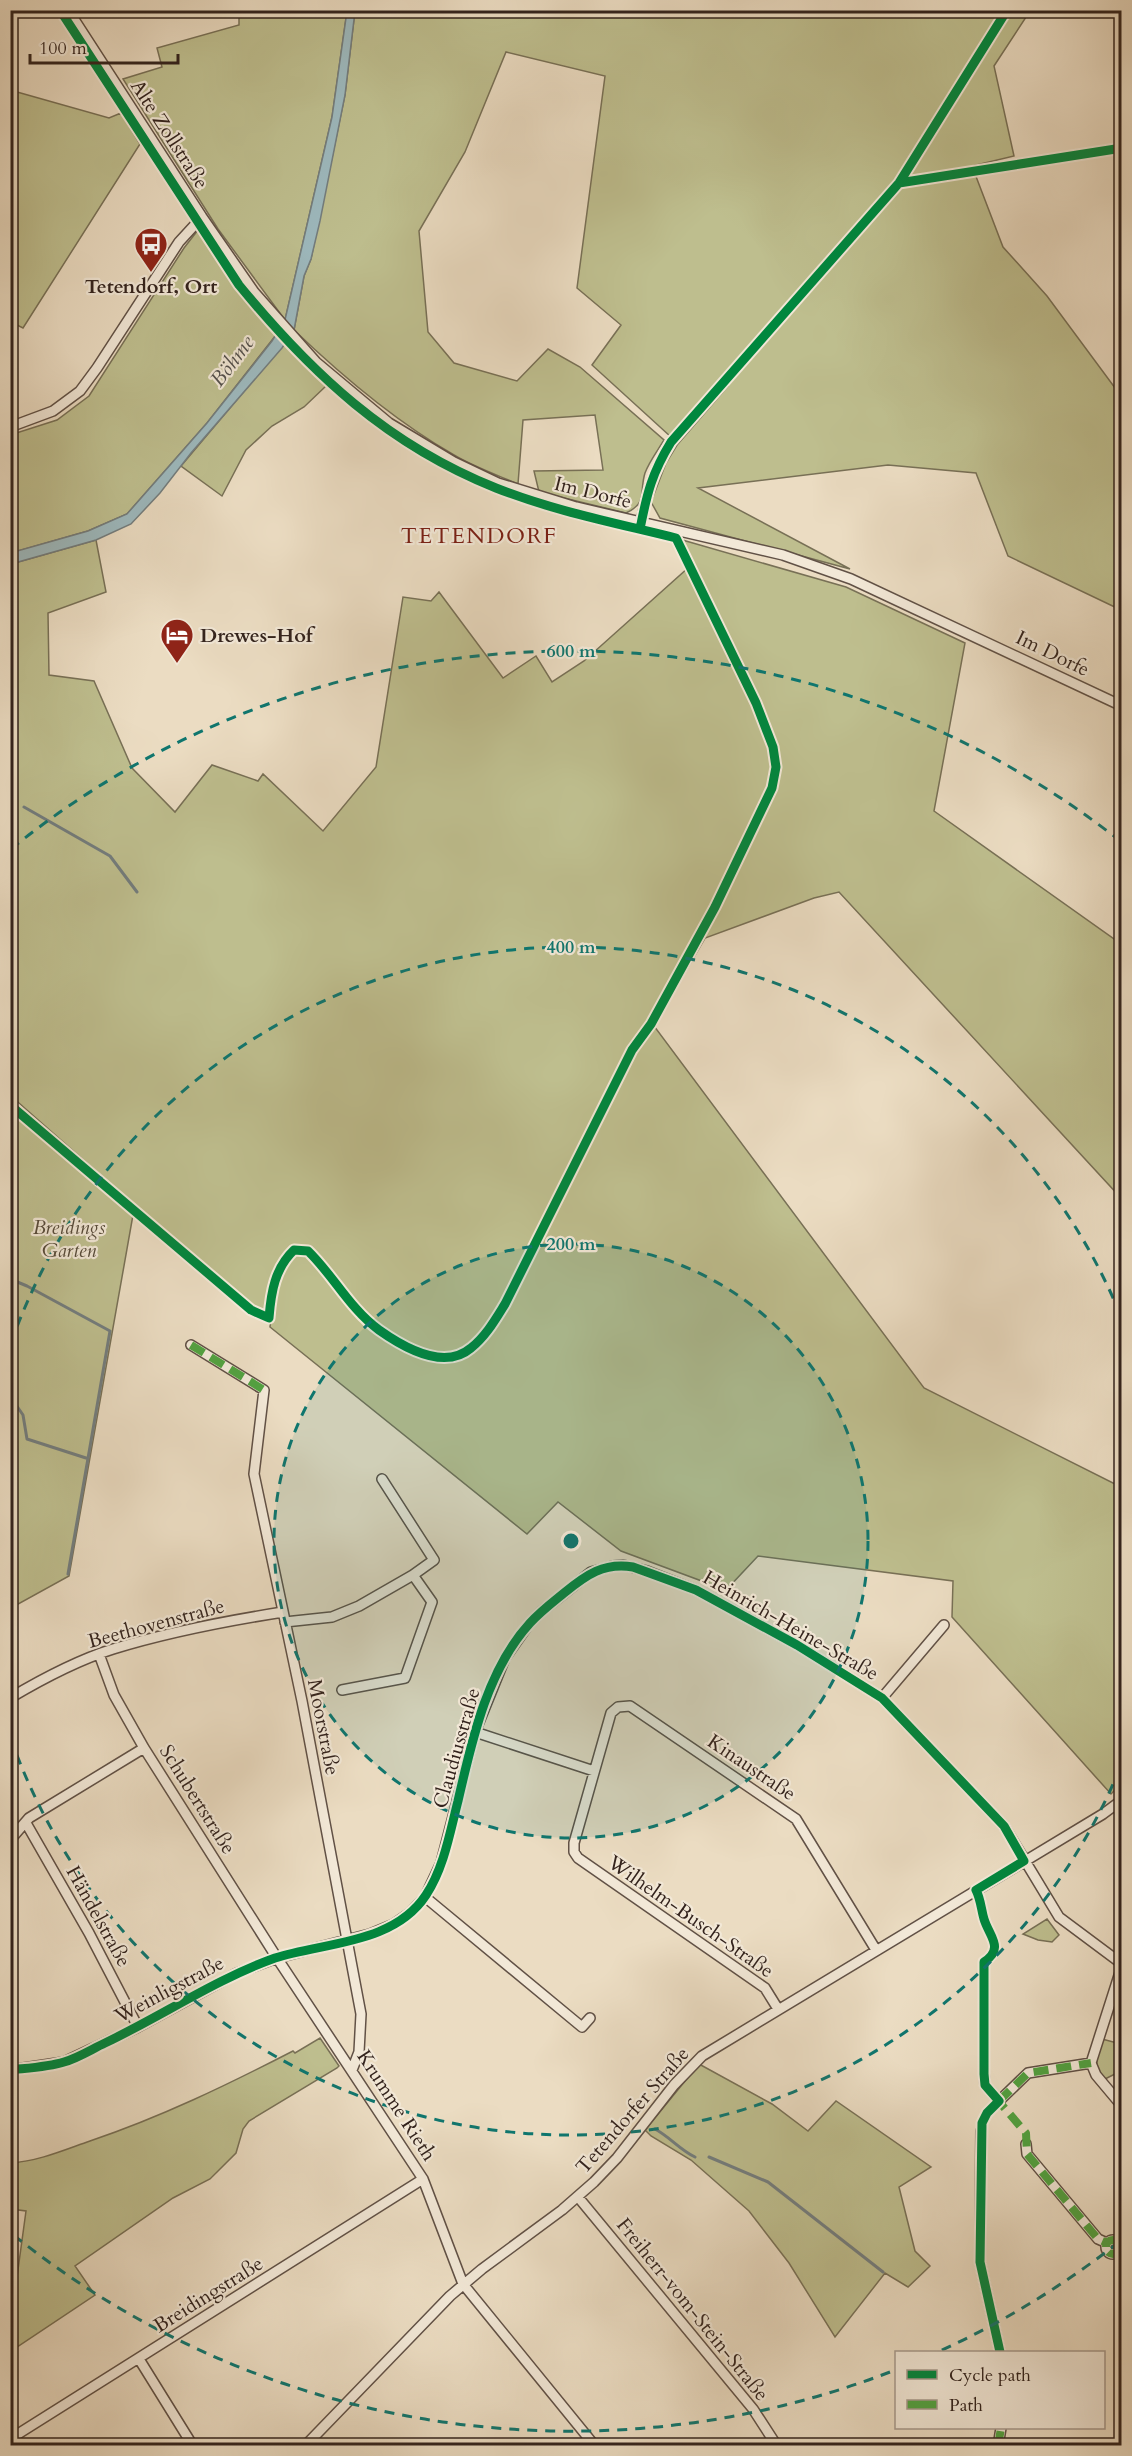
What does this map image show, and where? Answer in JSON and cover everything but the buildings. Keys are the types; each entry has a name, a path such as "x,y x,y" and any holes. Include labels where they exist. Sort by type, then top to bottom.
{"street":[{"name":"Alte Zollstraße","path":"68,10 202,217"},
{"path":"641,523 649,484 656,466 671,442 899,183 1007,10"},
{"name":"Im Dorfe","path":"202,217 254,292 296,342 338,382 389,423 454,462 498,483 550,500 783,555 851,579 1122,706"},
{"path":"10,427 53,411 80,391 98,368 179,243 202,217"},
{"name":"Moorstraße","path":"191,1345 264,1390 254,1474 302,1701 361,2020 359,2052 352,2070"},
{"path":"285,1622 332,1617 358,1606 413,1575 434,1560 382,1479"},
{"name":"Claudiusstraße","path":"346,1941 394,1924 410,1913 425,1897 441,1863 475,1732 505,1658 529,1624 579,1580 602,1568 623,1565 647,1571"},
{"name":"Heinrich-Heine-Straße","path":"647,1571 706,1596 797,1645 882,1698 1004,1826 1063,1923 1122,1965"},
{"path":"342,1690 405,1678 432,1602 413,1575"},
{"name":"Beethovenstraße","path":"10,1698 99,1654 213,1624 283,1612"},
{"name":"Heinrich-Heine-Straße","path":"882,1698 944,1625"},
{"name":"Schubertstraße","path":"99,1654 114,1695 144,1748 277,1958"},
{"name":"Kinaustraße","path":"594,1771 611,1713 618,1707 630,1706 796,1819 876,1950"},
{"path":"475,1732 594,1771"},
{"path":"10,1840 29,1818 144,1748"},
{"name":"Wilhelm-Busch-Straße","path":"594,1771 574,1843 574,1852 578,1858 765,1988 778,2009"},
{"name":"Tetendorfer Straße","path":"305,2445 463,2284 578,2197 617,2158 690,2067 719,2044 1103,1814 1122,1800"},
{"name":"Händelstraße","path":"26,1823 138,2027"},
{"path":"425,1897 582,2027 590,2018"},
{"name":"Weinligstraße","path":"10,2070 64,2062 138,2027 237,1973 277,1958 346,1941"},
{"path":"990,1957 984,1962 984,2074 985,2085 999,2101 1028,2073 1091,2062"},
{"name":"Krumme Rieth","path":"277,1958 423,2179 463,2284 595,2445"},
{"path":"1122,1965 1091,2062 1096,2075 1122,2106"},
{"path":"981,2132 980,2262 1000,2351"},
{"path":"1026,2144 1027,2154 1098,2239 1115,2239"},
{"name":"Breidingstraße","path":"10,2439 423,2179"},
{"name":"Freiherr-vom-Stein-Straße","path":"578,2197 753,2409 777,2445"},
{"path":"1115,2239 1106,2249 1119,2257"},
{"path":"139,2359 192,2445"},
{"path":"998,2445 1001,2429"}],"green space":[{"path":"239,11 347,11 332,117 285,320 218,229 123,79 162,67 157,48 239,25"},
{"path":"355,11 1030,11 994,66 1014,156 972,166 1003,247 1047,296 1121,396 1121,610 1008,556 976,473 888,465 698,488 850,569 660,518 651,502 666,463 677,445 728,386 723,379 671,437 592,365 621,325 577,288 605,76 506,52 465,152 419,231 428,332 454,363 517,381 548,349 580,367 664,440 645,473 640,501 626,513 539,492 534,471 603,470 595,415 523,420 518,484 454,455 411,428 370,397 294,330 345,95"},
{"path":"10,90 109,118 121,113 140,144 23,328 11,322"},
{"path":"198,230 242,294 276,335 207,423 127,514 88,531 11,553 10,435 57,420 89,396 184,248"},
{"path":"284,344 327,385 304,407 272,426 246,450 222,496 181,466"},
{"path":"679,539 846,587 965,643 934,811 1121,944 1121,1198 839,892 814,898 705,938 654,1026 924,1388 1121,1487 1121,1784 1111,1794 952,1617 953,1581 758,1556 726,1590 621,1551 558,1502 527,1534 270,1327 272,1311 265,1314 251,1308 11,1096 11,564 96,540 106,592 48,613 49,675 94,681 132,768 175,812 212,765 258,781 263,774 323,831 376,767 403,597 431,601 439,592 503,678 536,656 552,682 584,661 689,567"},
{"name":"Breidings Garten","path":"11,1109 133,1215 69,1576 11,1608"},
{"path":"1047,1919 1059,1935 1052,1942 1023,1934"},
{"path":"320,2038 339,2066 249,2121 243,2129 236,2153 210,2179 173,2198 75,2266 95,2295 11,2351 11,2280 17,2277 26,2211 11,2209 11,2163 51,2155 142,2122 293,2051 295,2053"},
{"path":"1102,2039 1121,2044 1121,2071 1105,2079 1097,2065 1097,2055"},
{"path":"699,2064 772,2104 808,2131 836,2101 931,2167 899,2187 915,2251 930,2266 908,2287 885,2273 835,2337 789,2263 749,2211 691,2160 645,2130"}],"water":[{"path":"347,11 355,11 345,95 320,221 311,259 304,276 294,330 282,348 191,453 160,493 131,524 96,540 11,564 10,553 88,531 127,514 207,423 272,341 285,320 332,117"}],"waterway":[{"path":"24,807 110,856 137,892"},
{"path":"10,1290 15,1281 110,1331 68,1574"},
{"path":"10,1396 23,1415 27,1439 86,1458"},
{"path":"655,2129 695,2157"},
{"path":"709,2157 768,2182 883,2272"}],"marked path":[{"path":"191,1345 264,1390"},
{"path":"999,2101 1028,2073 1091,2063"},
{"path":"995,2097 1026,2133 1027,2154 1098,2239 1107,2243"},
{"path":"1110,2240 1116,2240 1120,2247 1116,2254 1110,2254 1106,2250 1106,2244 1110,2240"},
{"path":"998,2446 1001,2429"}],"cycle path":[{"path":"10,1105 251,1310 269,1318 273,1290 282,1265 294,1250 308,1251 350,1302 379,1330 424,1354 436,1357 460,1355 481,1338 505,1304 632,1050 651,1024 715,907 772,788 776,767 773,747 756,703 676,538 563,510 496,488 457,471 421,451 354,404 295,348 239,285 60,10"},
{"path":"640,529 651,484 671,442 899,183 1007,10"},
{"path":"899,183 1122,148"},
{"path":"10,2070 58,2064 80,2056 232,1976 275,1958 357,1939 377,1932 396,1923 412,1911 426,1895 437,1873 446,1849 483,1707 492,1684 515,1642 543,1611 588,1576 613,1566 633,1567 696,1590 797,1645 882,1698 1004,1826 1024,1861 976,1890 995,1947 994,1952 984,1962 984,2074 985,2085 999,2101 987,2113 982,2123 980,2262 1000,2351"}],"place":[{"name":"Tetendorf, Ort","path":"151,273"},
{"name":"Drewes-Hof","path":"177,664"}],"district":[{"name":"TETENDORF","path":"479,535"}],"water label":[{"name":"Böhme","path":"232,361"}]}
